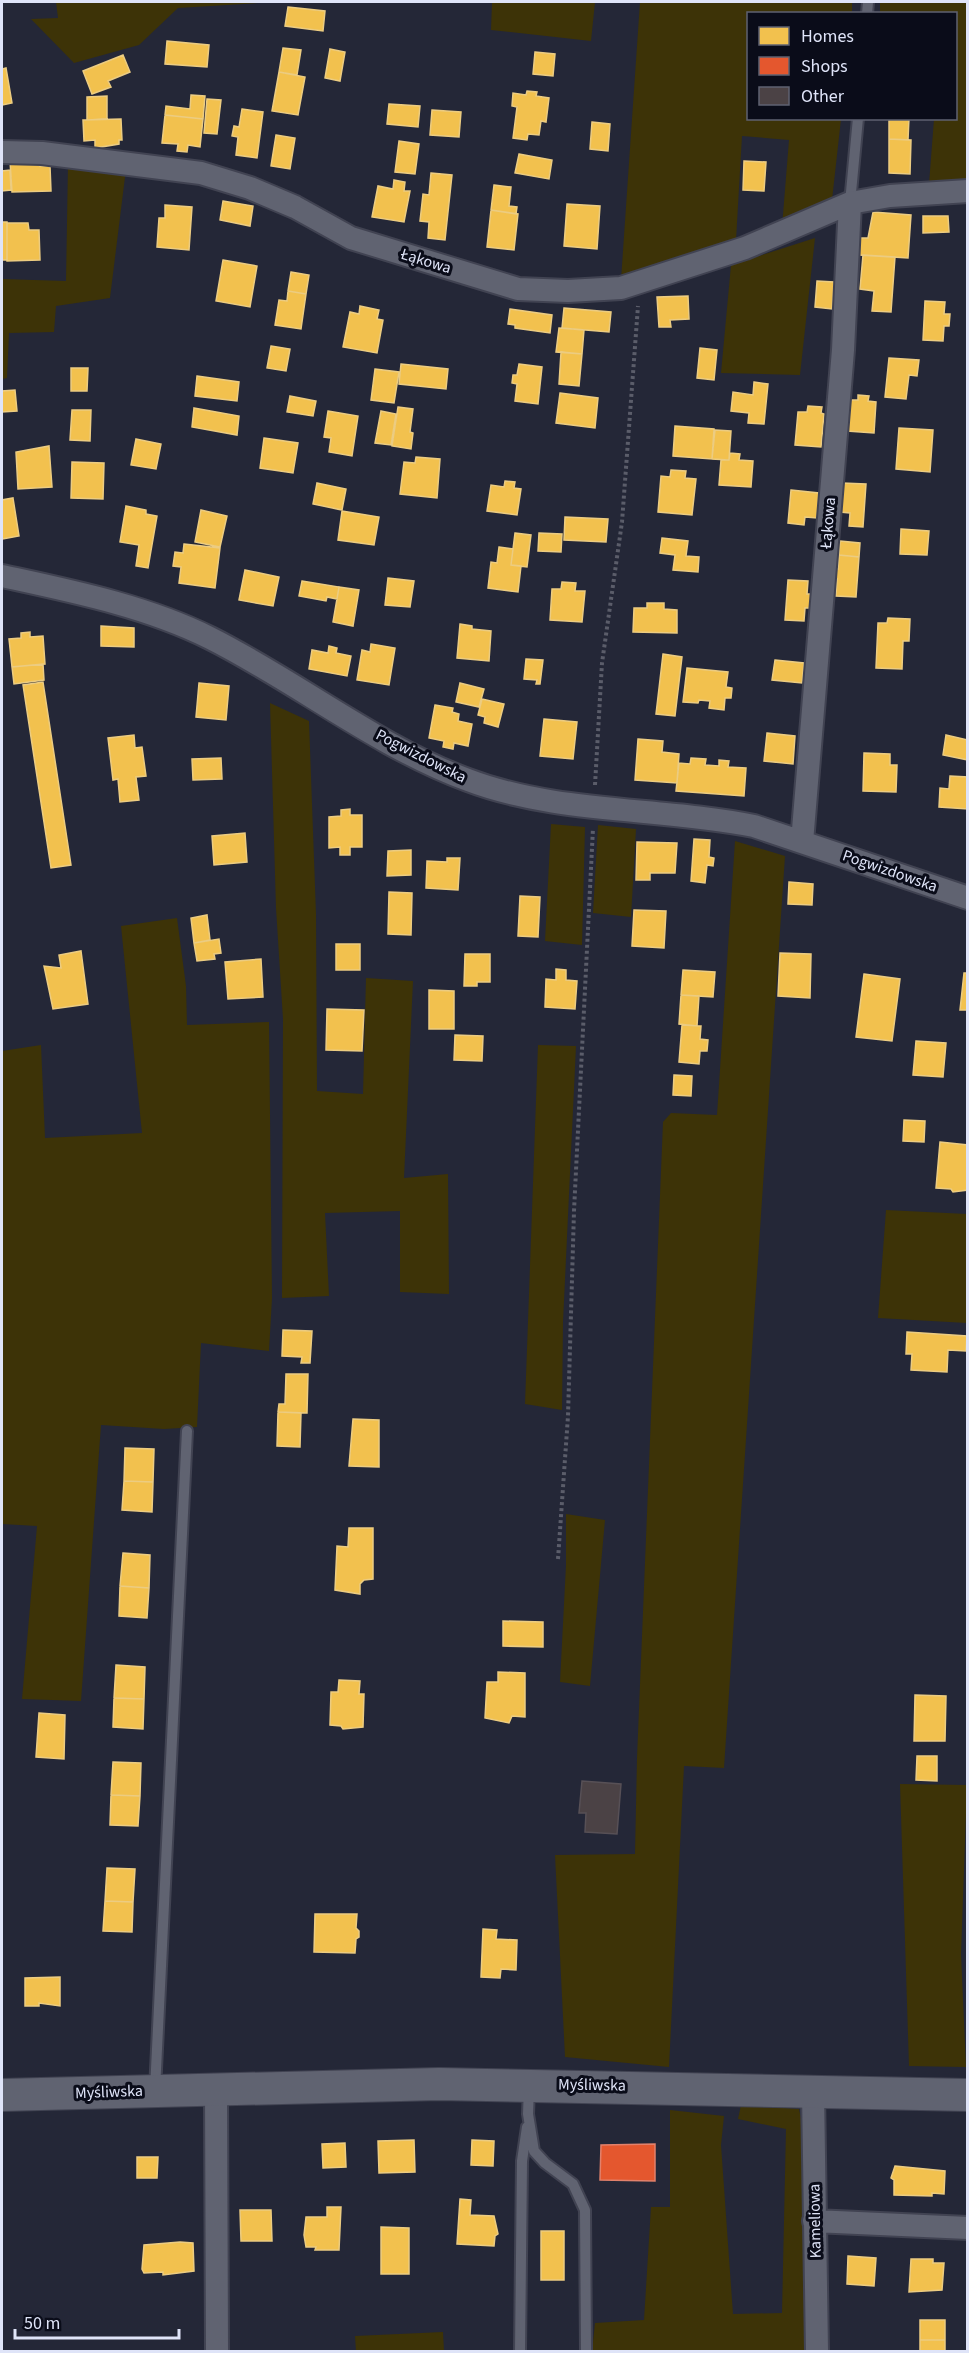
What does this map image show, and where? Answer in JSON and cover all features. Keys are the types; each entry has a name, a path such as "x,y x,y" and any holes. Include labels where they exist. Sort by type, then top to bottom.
{"street":[{"name":"Łąkowa","path":"2,152 42,153 201,174 250,188 295,207 351,238 518,289 568,291 621,288 745,248 850,203 890,196 968,191"},
{"name":"Łąkowa","path":"802,842 842,362 850,203"},
{"name":"Pogwizdowska","path":"2,576 131,608 209,637 419,758 469,781 506,792 594,805 722,819 754,826 968,898"},
{"name":"Myśliwska","path":"2,2096 216,2088 529,2099 813,2091 968,2095"},
{"path":"216,2088 217,2352"},
{"name":"Kameliowa","path":"813,2091 817,2352"},
{"path":"814,2221 968,2228"}],"lane":[{"path":"850,203 858,120"},
{"path":"155,2091 187,1431"},
{"path":"520,2352 522,2161 529,2099"},
{"path":"529,2099 534,2151 545,2163 573,2184 585,2210 586,2352"}],"path":[{"path":"558,1559 568,1416 574,1211 602,663 622,522 638,283"}],"shaded area":[{"path":"56,2 274,2 178,8 139,45 74,63 31,19 58,18"},
{"path":"492,2 595,2 591,41 491,30"},
{"path":"640,2 852,2 852,12 747,12 747,120 841,120 832,200 782,227 789,140 742,136 736,240 621,280"},
{"path":"880,2 967,2 967,180 929,184 934,120 957,120 957,12 880,12"},
{"path":"68,164 126,169 110,298 56,306 54,332 9,333 7,378 2,379 2,279 66,281"},
{"path":"815,238 800,375 721,373 731,265"},
{"path":"270,703 309,721 316,914 317,1091 363,1094 366,978 413,981 404,1178 448,1174 449,1294 400,1292 400,1211 325,1213 329,1296 282,1298 283,1019 276,908"},
{"path":"551,824 585,827 582,945 545,941"},
{"path":"598,825 636,829 631,917 593,913"},
{"path":"735,841 785,856 724,1768 684,1766 669,2067 565,2057 555,1855 635,1854 663,1122 671,1113 717,1115"},
{"path":"177,918 186,986 187,1025 269,1022 272,1298 269,1351 201,1343 197,1427 164,1429 101,1425 81,1701 22,1699 37,1526 2,1524 2,1051 41,1045 45,1138 142,1133 121,926"},
{"path":"538,1045 576,1046 563,1322 562,1410 525,1404"},
{"path":"886,1210 967,1214 967,1323 878,1318"},
{"path":"566,1514 605,1520 590,1686 560,1682 566,1565"},
{"path":"900,1784 967,1785 961,1954 966,2067 909,2066"},
{"path":"741,2105 799,2109 804,2133 808,2351 592,2352 595,2323 644,2320 651,2207 670,2207 670,2110 724,2116 721,2145 733,2314 782,2313 786,2129 738,2119"},
{"path":"443,2332 444,2351 356,2351 355,2336"}],"building: Homes":[{"path":"288,7 325,11 323,31 285,26"},
{"path":"167,41 209,45 207,67 165,64"},
{"path":"283,48 301,50 297,75 279,72"},
{"path":"330,49 345,52 340,81 325,78"},
{"path":"535,52 555,54 553,76 533,74"},
{"path":"123,55 130,72 108,81 111,87 92,94 83,71"},
{"path":"6,68 12,103 2,105 2,69"},
{"path":"279,72 305,77 298,115 272,111"},
{"path":"527,91 537,92 536,96 549,98 546,122 541,121 539,135 528,134 527,140 513,138 517,107 512,106 513,93 526,95"},
{"path":"191,95 205,96 203,119 165,115 166,106 190,109"},
{"path":"107,96 107,119 87,120 87,97"},
{"path":"207,99 221,100 217,134 204,133"},
{"path":"389,104 420,106 418,127 387,124"},
{"path":"242,109 263,112 257,158 236,155 238,137 232,136 234,126 239,127"},
{"path":"432,110 461,112 459,137 430,135"},
{"path":"165,115 203,119 200,147 188,145 187,152 177,151 178,144 162,143"},
{"path":"121,119 122,140 119,140 119,144 95,148 95,140 84,141 83,120"},
{"path":"889,120 909,120 908,140 889,139"},
{"path":"592,122 610,124 608,151 590,149"},
{"path":"276,135 295,138 290,169 271,166"},
{"path":"889,139 911,140 910,174 889,173"},
{"path":"399,141 419,144 415,174 395,172"},
{"path":"519,154 552,160 549,179 515,173"},
{"path":"40,160 40,166 50,166 51,191 12,192 10,161"},
{"path":"744,161 766,162 764,191 743,190"},
{"path":"10,170 11,190 2,191 2,171"},
{"path":"431,173 452,175 445,240 428,238 429,222 420,221 423,194 429,195"},
{"path":"394,180 405,182 404,191 410,191 404,222 372,217 378,186 393,189"},
{"path":"494,185 511,187 509,206 517,207 516,214 491,210"},
{"path":"223,201 253,206 250,226 220,220"},
{"path":"567,204 600,206 597,249 564,246"},
{"path":"165,205 192,207 189,250 157,247 159,218 165,218"},
{"path":"491,210 518,214 514,250 487,247"},
{"path":"873,212 911,215 908,258 859,255 860,238 868,238"},
{"path":"923,216 948,216 949,232 923,233"},
{"path":"2,222 7,222 7,260 2,260"},
{"path":"7,223 28,223 29,230 39,230 40,260 7,261"},
{"path":"863,255 895,257 891,312 872,311 874,291 860,289"},
{"path":"223,260 257,266 250,307 216,301"},
{"path":"291,272 309,275 306,294 288,291"},
{"path":"817,281 834,282 832,309 815,307"},
{"path":"288,291 306,294 301,329 275,325 279,300 287,301"},
{"path":"688,296 689,319 670,320 671,327 659,327 657,297"},
{"path":"925,301 945,302 944,314 950,314 949,326 944,326 943,341 923,340"},
{"path":"360,306 379,310 377,319 383,320 377,353 343,347 350,312 359,314"},
{"path":"564,308 611,312 609,332 562,328"},
{"path":"510,309 552,315 550,333 515,328 515,325 508,324"},
{"path":"559,328 584,330 582,354 556,352"},
{"path":"271,346 290,349 286,371 267,368"},
{"path":"700,348 717,350 714,380 697,378"},
{"path":"561,352 582,354 579,386 559,384"},
{"path":"889,358 919,360 917,376 909,375 906,399 885,397"},
{"path":"401,364 448,369 446,389 399,384"},
{"path":"519,364 542,367 538,404 515,401 517,384 512,383 513,375 517,375"},
{"path":"71,368 88,368 87,391 71,391"},
{"path":"375,369 399,372 394,403 371,400"},
{"path":"197,376 239,382 237,401 195,396"},
{"path":"754,382 768,384 764,424 748,423 749,413 731,411 733,392 753,395"},
{"path":"15,390 17,411 2,412 2,391"},
{"path":"560,393 598,398 595,428 556,423"},
{"path":"858,395 869,396 868,401 876,402 874,433 847,431 850,400 858,400"},
{"path":"290,396 316,401 313,416 287,412"},
{"path":"808,406 822,407 821,413 824,414 821,447 795,445 798,412 807,412"},
{"path":"398,407 413,409 410,432 413,433 411,449 392,446"},
{"path":"194,408 239,416 237,435 192,427"},
{"path":"72,410 91,410 90,441 70,440"},
{"path":"328,411 358,416 352,456 329,452 331,438 324,437"},
{"path":"381,411 396,414 391,445 375,443"},
{"path":"675,426 714,429 712,459 673,456"},
{"path":"899,428 933,430 930,472 896,469"},
{"path":"715,430 731,431 729,460 712,459"},
{"path":"264,438 298,443 293,473 260,468"},
{"path":"136,439 161,444 156,469 131,465"},
{"path":"49,446 52,487 18,489 16,452"},
{"path":"730,453 740,454 739,460 753,461 751,487 719,485 721,460 729,460"},
{"path":"416,457 440,459 437,498 400,494 404,462 415,463"},
{"path":"72,462 104,463 103,499 71,498"},
{"path":"671,470 686,471 685,478 696,479 692,515 658,512 661,476 670,477"},
{"path":"505,481 515,482 514,488 521,489 517,515 487,511 491,485 504,487"},
{"path":"317,483 346,489 342,510 313,504"},
{"path":"842,483 866,484 863,527 849,526 850,513 840,512"},
{"path":"791,490 819,493 817,518 805,517 804,525 788,523"},
{"path":"13,498 19,536 2,539 2,500"},
{"path":"126,506 146,510 146,514 157,516 148,568 136,566 139,545 120,542"},
{"path":"201,510 227,516 220,547 195,542"},
{"path":"342,511 379,517 374,545 338,540"},
{"path":"565,517 608,519 606,542 564,540"},
{"path":"901,529 929,531 927,555 900,554"},
{"path":"515,533 531,535 527,567 511,565"},
{"path":"539,533 562,534 561,552 538,551"},
{"path":"662,538 688,541 686,556 699,557 698,572 673,570 675,555 660,553"},
{"path":"840,541 860,543 859,557 839,555"},
{"path":"184,544 220,548 215,588 179,583 181,567 173,566 175,552 183,553"},
{"path":"499,547 513,549 511,565 521,566 518,592 488,588 491,562 497,563"},
{"path":"839,555 859,557 856,597 836,596 837,579 831,578 832,568 838,569"},
{"path":"245,570 279,577 273,606 239,600"},
{"path":"388,578 414,581 410,607 385,605"},
{"path":"788,580 808,581 807,594 811,594 810,608 805,608 804,621 785,620"},
{"path":"302,581 339,587 337,599 327,597 326,601 299,596"},
{"path":"562,582 576,583 575,591 585,591 582,622 550,620 552,589 561,589"},
{"path":"339,587 359,590 353,626 333,622"},
{"path":"647,603 664,603 664,609 677,610 677,633 633,632 634,608 647,608"},
{"path":"888,618 910,619 909,641 903,641 902,669 876,668 878,623 887,623"},
{"path":"460,624 472,626 472,629 491,631 489,661 457,658"},
{"path":"101,626 134,628 134,647 101,646"},
{"path":"30,632 30,637 43,636 45,664 12,667 9,639 21,638 21,633"},
{"path":"371,644 395,648 389,685 357,680 362,650 370,652"},
{"path":"329,646 337,648 336,653 351,656 347,676 309,669 312,650 328,653"},
{"path":"663,654 682,657 675,716 656,714"},
{"path":"526,659 543,660 540,684 536,684 537,680 524,679"},
{"path":"775,660 804,663 802,683 772,680"},
{"path":"43,664 44,680 14,684 12,667"},
{"path":"687,668 728,672 726,687 732,688 731,698 725,698 724,710 709,708 710,701 683,702"},
{"path":"43,682 71,865 51,868 23,685"},
{"path":"199,683 229,686 226,720 196,717"},
{"path":"460,683 484,689 479,707 456,702"},
{"path":"482,699 504,704 498,727 484,723 485,717 478,715"},
{"path":"435,705 453,708 452,712 459,714 458,721 472,724 468,746 454,743 453,749 443,747 444,741 429,738"},
{"path":"544,719 577,722 573,759 540,756"},
{"path":"767,733 795,736 793,764 764,761"},
{"path":"134,735 135,748 142,747 146,776 136,777 139,800 120,802 118,779 113,780 108,738"},
{"path":"946,735 968,740 968,760 943,755"},
{"path":"638,739 663,741 662,752 679,754 677,783 635,780"},
{"path":"864,753 890,754 890,765 897,765 896,792 863,791"},
{"path":"221,758 222,779 193,780 192,759"},
{"path":"691,758 706,759 705,765 719,766 719,760 729,761 728,767 746,768 744,796 676,791 679,763 690,764"},
{"path":"950,776 968,777 968,809 939,807 940,788 949,789"},
{"path":"350,809 350,815 362,815 362,847 350,847 350,855 340,855 340,847 329,848 329,817 341,816 341,810"},
{"path":"245,833 247,862 214,865 212,836"},
{"path":"694,839 710,840 709,857 714,858 713,866 707,865 705,883 691,881"},
{"path":"637,842 677,843 675,873 650,873 650,880 636,880"},
{"path":"411,850 411,875 387,876 388,851"},
{"path":"447,858 460,858 458,890 426,888 427,861 447,862"},
{"path":"789,882 813,884 812,905 788,904"},
{"path":"389,892 412,893 411,935 388,934"},
{"path":"520,896 540,897 538,937 518,936"},
{"path":"634,910 666,911 664,948 632,946"},
{"path":"207,915 210,940 194,943 191,918"},
{"path":"219,939 221,953 214,954 215,959 197,961 194,943"},
{"path":"336,944 360,944 360,970 336,970"},
{"path":"81,951 88,1004 53,1009 44,966 61,968 59,955"},
{"path":"780,953 811,954 810,998 778,996"},
{"path":"465,954 490,954 490,982 477,982 477,986 464,986"},
{"path":"261,959 263,997 228,999 225,962"},
{"path":"556,969 566,970 566,980 577,981 575,1009 545,1007 546,979 556,980"},
{"path":"683,970 715,972 713,997 681,995"},
{"path":"964,973 968,973 968,1010 960,1010"},
{"path":"864,974 900,979 892,1041 856,1037"},
{"path":"429,990 454,991 454,1029 429,1029"},
{"path":"681,995 699,996 697,1026 679,1024"},
{"path":"327,1009 364,1010 362,1051 326,1050"},
{"path":"682,1025 701,1026 700,1039 708,1040 707,1051 700,1051 699,1064 679,1062"},
{"path":"455,1035 483,1036 482,1061 454,1060"},
{"path":"916,1041 946,1043 943,1077 913,1075"},
{"path":"674,1075 692,1076 691,1096 673,1095"},
{"path":"904,1120 925,1121 924,1142 903,1141"},
{"path":"940,1142 968,1145 968,1190 953,1192 951,1189 936,1188"},
{"path":"283,1330 312,1331 310,1363 301,1363 302,1357 282,1356"},
{"path":"907,1332 967,1336 966,1351 948,1350 947,1372 911,1370 912,1354 906,1354"},
{"path":"286,1374 308,1374 307,1413 278,1412 279,1404 285,1404"},
{"path":"278,1412 301,1413 300,1447 277,1446"},
{"path":"353,1419 379,1420 379,1467 349,1466"},
{"path":"125,1448 154,1449 153,1482 124,1481"},
{"path":"124,1481 153,1482 152,1512 122,1510"},
{"path":"349,1528 373,1528 373,1579 364,1580 360,1584 360,1594 335,1590 337,1546 348,1547"},
{"path":"123,1553 150,1555 149,1588 120,1586"},
{"path":"120,1586 149,1588 147,1618 119,1616"},
{"path":"503,1621 543,1622 543,1647 503,1646"},
{"path":"116,1665 145,1667 144,1699 114,1698"},
{"path":"498,1672 525,1673 525,1717 512,1716 509,1723 485,1718 487,1682 498,1682"},
{"path":"339,1680 360,1681 359,1694 364,1694 363,1727 343,1729 341,1726 330,1725 331,1692 338,1692"},
{"path":"915,1695 946,1696 945,1741 914,1741"},
{"path":"114,1698 144,1699 143,1729 113,1727"},
{"path":"39,1713 65,1715 64,1759 36,1757"},
{"path":"917,1756 937,1756 937,1781 916,1780"},
{"path":"113,1762 141,1763 140,1796 111,1795"},
{"path":"111,1795 140,1796 138,1826 110,1825"},
{"path":"107,1868 135,1869 133,1902 105,1901"},
{"path":"105,1901 133,1902 132,1932 103,1931"},
{"path":"315,1914 357,1914 356,1928 359,1931 359,1937 356,1939 355,1953 314,1952"},
{"path":"483,1929 497,1930 496,1939 517,1940 516,1970 501,1969 500,1978 481,1977"},
{"path":"60,1977 60,2006 39,2003 39,2006 25,2006 25,1978"},
{"path":"414,2140 415,2172 379,2173 378,2141"},
{"path":"472,2140 494,2141 493,2166 471,2165"},
{"path":"345,2143 346,2167 323,2168 322,2144"},
{"path":"137,2157 158,2157 157,2178 137,2178"},
{"path":"895,2166 945,2171 944,2194 894,2195 894,2180 891,2178"},
{"path":"460,2199 471,2200 470,2215 494,2216 498,2234 495,2236 494,2246 457,2244"},
{"path":"327,2207 341,2207 339,2250 315,2250 316,2247 306,2247 304,2235 306,2217 327,2217"},
{"path":"240,2210 271,2210 272,2241 241,2241"},
{"path":"381,2227 409,2228 409,2274 381,2274"},
{"path":"541,2231 564,2231 564,2280 541,2280"},
{"path":"193,2243 194,2271 163,2275 163,2272 144,2273 142,2269 144,2245"},
{"path":"848,2256 876,2258 874,2286 847,2284"},
{"path":"911,2259 933,2259 933,2263 944,2263 942,2290 909,2292"},
{"path":"920,2320 945,2320 945,2340 920,2340"},
{"path":"920,2340 945,2340 945,2352 920,2352"}],"building: Shops":[{"path":"655,2144 655,2181 600,2180 601,2145"}],"building: Other":[{"path":"582,1781 621,1784 617,1834 585,1832 586,1813 579,1813"}]}
